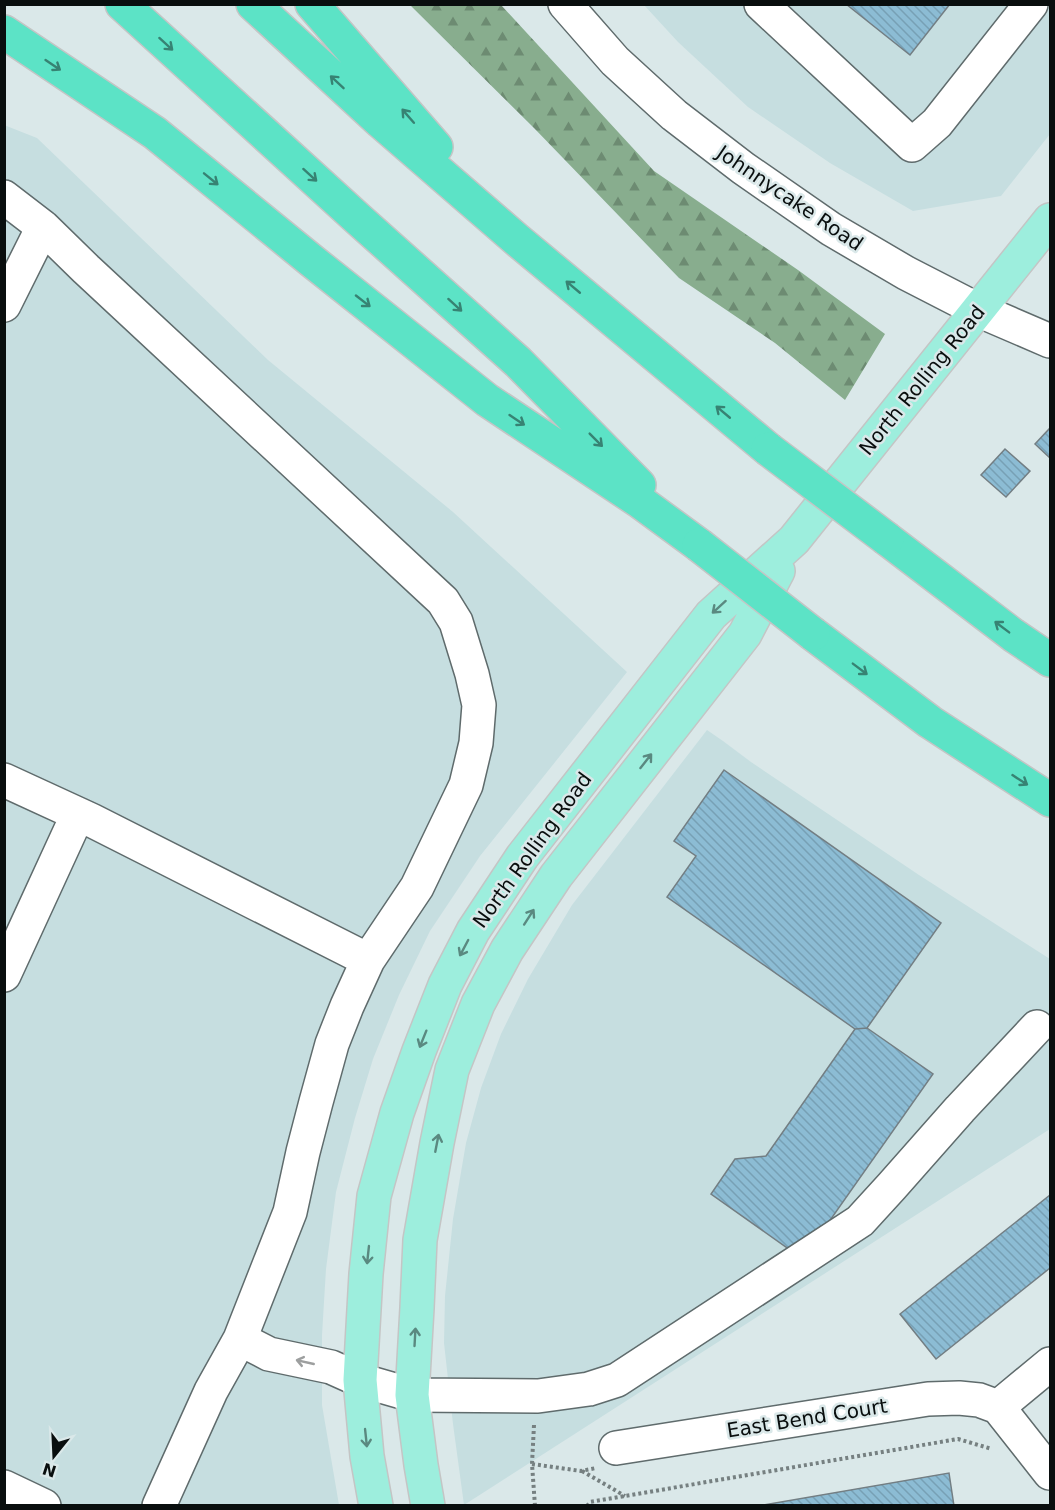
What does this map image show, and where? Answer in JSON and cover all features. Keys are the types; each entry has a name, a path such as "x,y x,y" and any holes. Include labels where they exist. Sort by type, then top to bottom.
{"highway":[{"path":"122,4 518,362 699,545"},
{"path":"253,4 381,122 516,239 768,449 1013,635 1050,660"},
{"path":"312,4 516,239"},
{"path":"4,32 155,133 487,400 639,501 930,722 1050,800"}],"main road":[{"name":"North Rolling Road","path":"376,1506 367,1456 360,1380 366,1274 374,1197 397,1113 418,1051 445,984 473,931 522,857 711,615 794,540 1050,220"},
{"name":"North Rolling Road","path":"428,1506 412,1395 420,1240 452,1070 478,1004 507,950 556,876 745,634 794,540"}],"street":[{"name":"Johnnycake Road","path":"565,4 615,61 674,115 743,168 831,229 906,273 978,310 1050,341"},
{"path":"761,4 912,145 937,123 1031,4"},
{"path":"4,197 43,227 443,601 456,622 479,705 476,743 466,785 417,887 369,960 347,1006 332,1044 303,1152 290,1212 240,1339 211,1391 159,1506"},
{"path":"4,305 43,227"},
{"path":"4,780 78,814 369,960"},
{"path":"4,975 78,814"},
{"path":"240,1339 269,1354 331,1367 360,1380 412,1395 538,1396 589,1389 618,1380 860,1221 960,1108 1037,1027"},
{"path":"1046,1468 998,1407 1050,1364"},
{"name":"East Bend Court","path":"609,1458 928,1399 979,1400 998,1407"},
{"path":"4,1486 44,1506"}],"path":[{"path":"535,1506 532,1464 538,1396"},
{"path":"587,1506 590,1502 593,1504 625,1496 958,1439 1046,1468"},
{"path":"581,1471 609,1458"},
{"path":"532,1464 581,1471 625,1496"}],"shaded area":[{"path":"644,5 1050,5 1050,134 1001,196 913,211 830,163 748,107 678,42"},
{"path":"4,125 37,138 268,360 453,512 627,672 480,856 430,931 399,995 373,1059 336,1192 326,1269 322,1335 322,1405 339,1505 5,1505"},
{"path":"707,730 919,875 1050,959 1050,1129 464,1505 444,1343 445,1296 453,1219 466,1143 481,1088 501,1034 528,979 572,905"}],"green space":[{"path":"410,5 501,5 654,171 798,270 885,334 845,400 775,343 679,278 534,128"}],"building":[{"path":"846,4 950,4 910,55"},
{"path":"1050,428 1050,458 1035,444"},
{"path":"1005,449 1030,471 1006,497 981,475"},
{"path":"724,770 941,923 867,1028 855,1029 667,897 696,856 674,841"},
{"path":"867,1028 933,1074 819,1236 793,1252 711,1194 735,1159 766,1156 855,1029"},
{"path":"1050,1195 1050,1268 936,1359 900,1314"},
{"path":"949,1473 954,1506 758,1506"}]}
